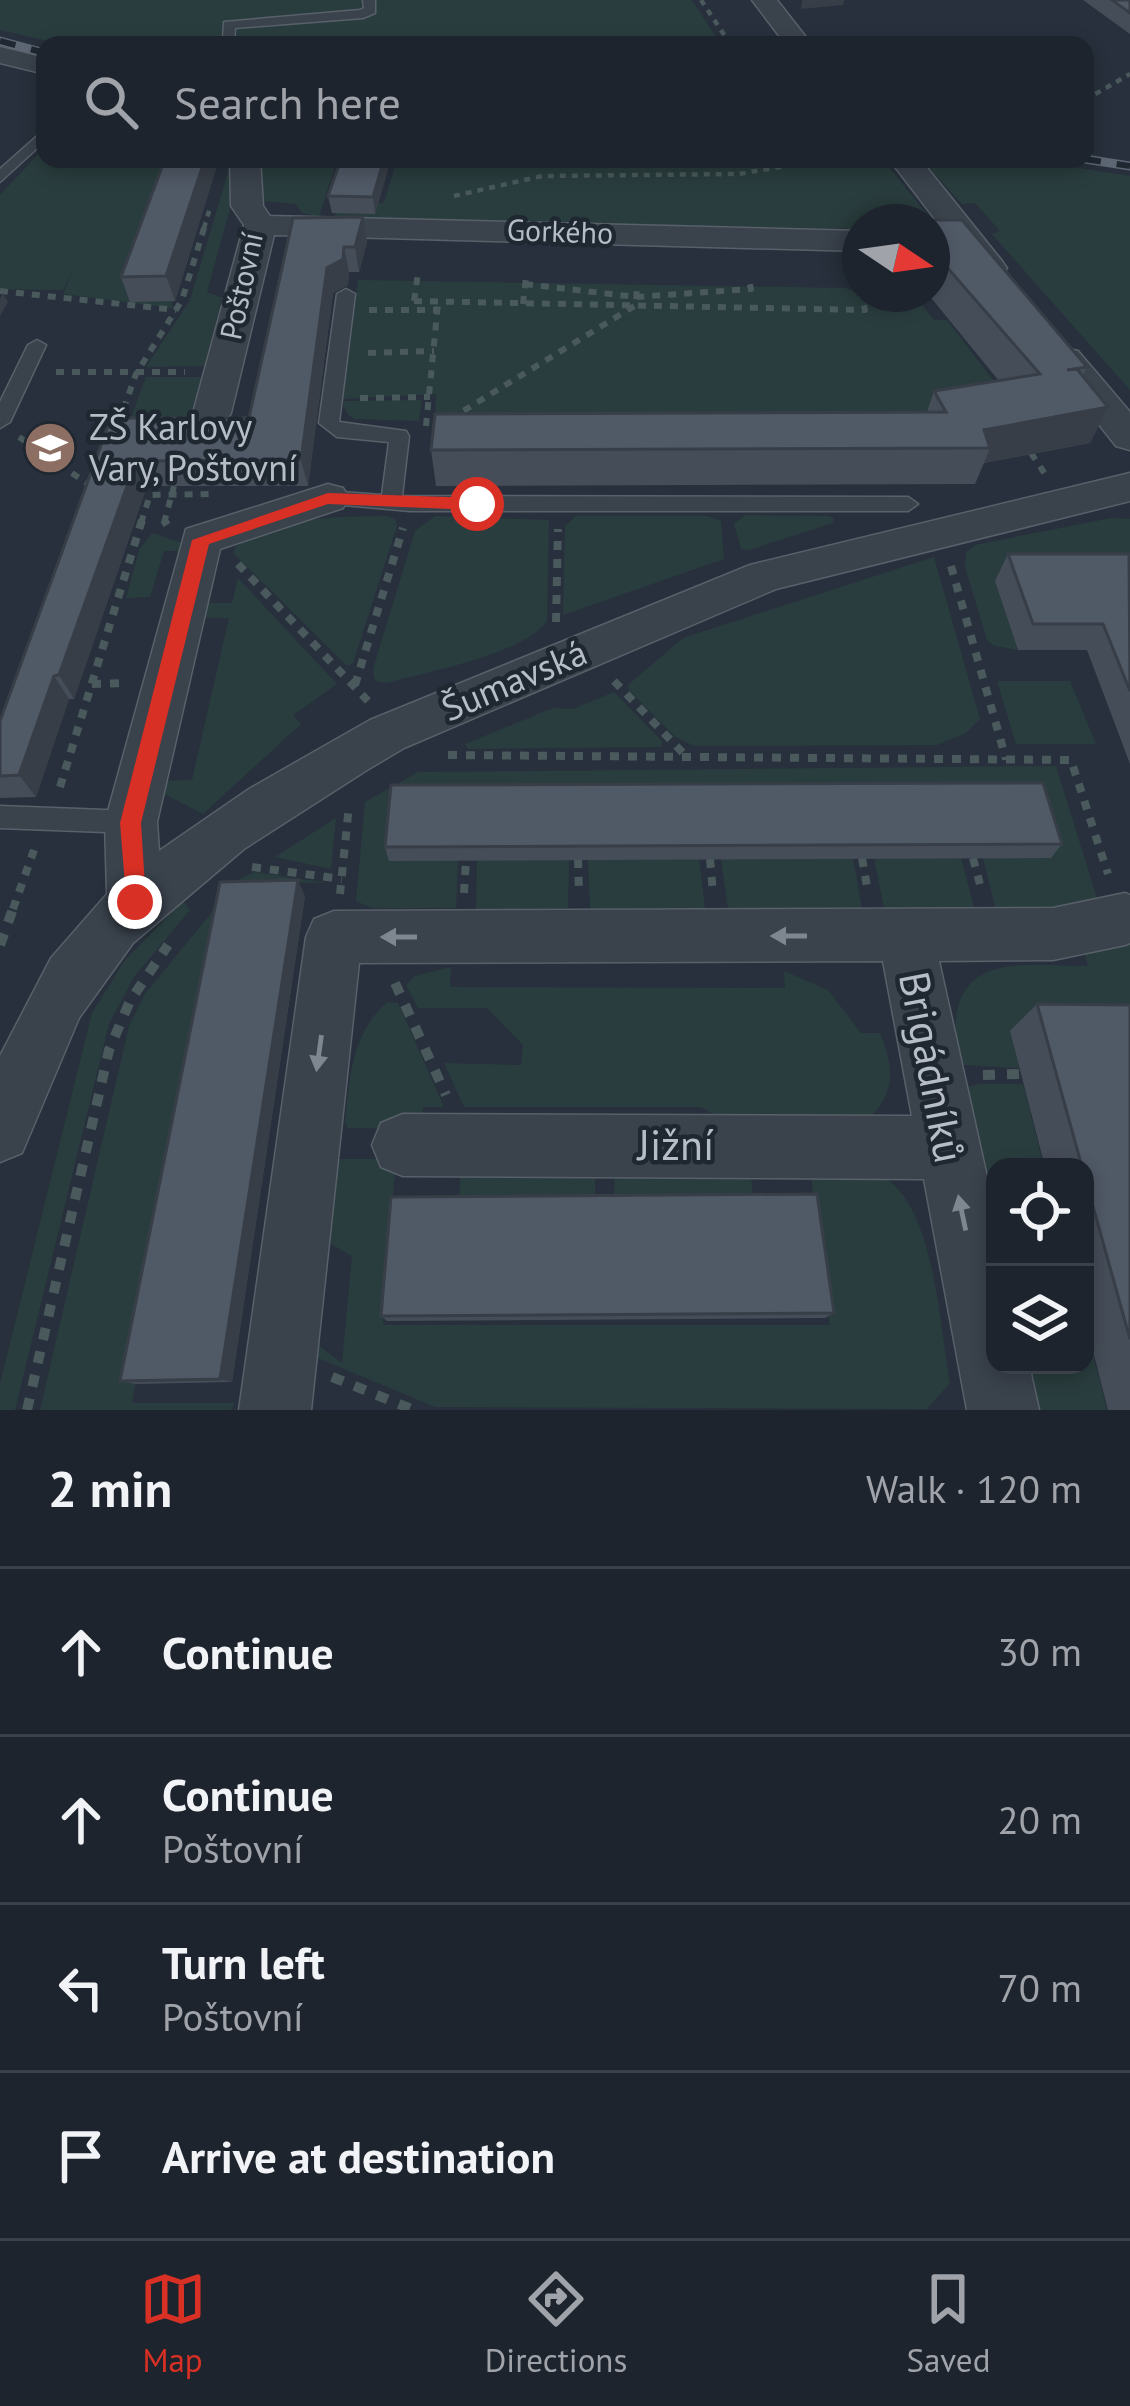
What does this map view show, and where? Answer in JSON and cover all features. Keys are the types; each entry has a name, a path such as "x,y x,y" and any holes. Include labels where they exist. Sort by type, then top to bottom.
{"street":[{"path":"764,0 792,36"},
{"path":"0,55 36,64"},
{"name":"Poštovní","path":"212,413 260,225 248,206 246,168"},
{"path":"911,168 1013,297"},
{"name":"Gorkého","path":"260,225 842,240"},
{"path":"950,243 970,244"},
{"path":"1042,332 1130,437"},
{"name":"Šumavská","path":"0,1131 19,1043 84,958 135,902 335,763 387,734 765,576 924,517 1130,487"},
{"path":"135,902 131,823 211,515 328,498"},
{"path":"278,1384 338,908 906,935 1053,934 1116,896"},
{"name":"Brigádníků","path":"906,935 1003,1410"},
{"name":"Jižní","path":"403,1145 949,1148"}],"lane":[{"path":"229,36 229,25 363,14 371,10 369,0"},
{"path":"0,178 36,143"},
{"path":"344,302 328,422 337,431 399,436 401,504"},
{"path":"0,423 37,345"},
{"path":"328,498 401,504 558,504 924,517"},
{"path":"0,817 131,823"}],"path":[{"path":"701,0 725,36"},
{"path":"1094,95 1130,74"},
{"path":"381,226 387,217 448,197 542,176 739,174 774,168"},
{"path":"112,438 137,372 176,310 215,191"},
{"path":"413,306 418,273"},
{"path":"523,304 526,280 636,301 751,289 749,281"},
{"path":"636,301 637,283"},
{"path":"0,291 176,310"},
{"path":"344,302 438,306 636,301 842,309"},
{"path":"399,436 425,434 636,301"},
{"path":"425,434 438,306"},
{"path":"338,354 434,351"},
{"path":"24,372 223,371"},
{"path":"332,399 430,397"},
{"path":"0,423 105,495"},
{"path":"1031,453 1050,480"},
{"path":"94,488 100,471"},
{"path":"128,495 150,495 211,515 368,700"},
{"path":"0,945 42,818 58,795 150,495"},
{"path":"355,687 401,504"},
{"path":"556,629 558,504"},
{"path":"924,517 1006,759"},
{"path":"614,681 686,757"},
{"path":"431,755 1071,760 1116,896"},
{"path":"245,866 338,908"},
{"path":"28,1410 109,1050 130,1001 179,932"},
{"path":"394,982 452,1107"},
{"path":"278,1384 414,1410"}],"shaded area":[{"path":"0,0 692,0 715,36 36,38 0,30"},
{"path":"36,157 36,168 180,168 172,308 63,294 73,270 63,290 0,289 0,195"},
{"path":"232,168 231,205 207,292 222,298 204,366 146,367 190,300"},
{"path":"255,168 334,168 319,217 302,213 296,204 261,201"},
{"path":"394,168 889,168 919,204 842,204 842,229 334,218 338,203 384,203"},
{"path":"929,168 1077,168 1130,176 1130,390 992,234 1000,231 975,203 962,204"},
{"path":"358,280 842,288 842,312 928,312 934,320 947,320 1013,406 920,422 434,444 436,394 343,399"},
{"path":"146,377 202,377 185,434 124,436"},
{"path":"422,400 419,421 356,419 348,415 342,401"},
{"path":"745,515 834,518 833,523 749,550 741,549 734,524"},
{"path":"435,516 549,520 547,621 535,633 497,652 387,683 375,681 373,669 415,531"},
{"path":"576,516 707,516 721,521 724,559 563,615 565,526"},
{"path":"1111,518 1130,519 1130,624 996,581 1018,650 987,640 965,567 966,552 975,545"},
{"path":"395,519 397,526 353,663 347,666 234,554 235,547 290,524"},
{"path":"152,533 188,545 183,551 164,551 150,597 126,598 139,550"},
{"path":"934,557 980,719 966,733 937,745 695,746 675,737 629,690 628,685 683,638"},
{"path":"238,578 337,684 293,715 301,724 203,814 157,790 159,781 192,780 229,618 201,618 206,603 232,603"},
{"path":"997,681 1070,681 1096,744 1016,744"},
{"path":"614,692 662,741 662,747 468,749 465,744 553,708 573,709"},
{"path":"1056,766 1100,908 995,907 983,858 1051,858 1033,798 458,860 456,908 371,908 356,901 365,802 418,772"},
{"path":"336,818 331,869 275,857"},
{"path":"853,858 862,908 728,909 721,859"},
{"path":"874,858 961,858 974,907 884,908"},
{"path":"699,859 705,908 590,909 588,860"},
{"path":"477,860 569,860 568,908 476,910"},
{"path":"255,872 327,883 262,882 229,898 132,1403 235,1403 231,1410 40,1410 129,1026 145,994 239,879"},
{"path":"183,901 190,910 134,977 109,1024 15,1410 0,1410 0,1384 92,1013 125,960"},
{"path":"1079,935 1130,937 1130,1113 1011,1031 1019,1068 964,1065 957,1048 956,1019 972,982 1005,967 1088,966"},
{"path":"451,967 450,987 785,988 784,971 828,990 861,1033 880,1033 890,1067 888,1087 870,1117 743,1130 701,1107 464,1107 444,1063 521,1065 523,1045 487,1008 418,1008 406,985 415,976"},
{"path":"387,1002 398,1003 444,1107 423,1107 422,1118 404,1129 348,1128 354,1057 366,1028"},
{"path":"1023,1084 1042,1158 986,1158 986,1176 967,1087"},
{"path":"323,1159 396,1159 383,1325 830,1325 809,1160 874,1173 899,1191 924,1239 950,1383 927,1409 435,1407 299,1350 301,1332 342,1363 352,1256 314,1234"},
{"path":"461,1159 595,1159 595,1204 459,1205"},
{"path":"615,1160 750,1160 753,1203 614,1204"},
{"path":"1094,1359 1107,1410 1039,1410 1027,1374 1094,1374"}],"building":[{"path":"1112,0 1130,0 1130,13"},
{"path":"162,168 202,168 166,276 121,277"},
{"path":"338,168 381,168 373,197 328,196"},
{"path":"363,217 355,247 344,247 343,259 327,268 301,460 136,461 19,775 0,776 0,721 111,418 249,418 293,218"},
{"path":"950,220 962,220 1087,367 1067,370 1077,369 1108,407 984,430 990,448 431,450 435,414 946,412 934,391 1040,374 950,271"},
{"path":"1008,554 1129,554 1130,691 1103,624 1033,624"},
{"path":"1043,783 1062,844 385,847 391,785"},
{"path":"298,880 220,1379 120,1381 220,882"},
{"path":"1037,1004 1130,1005 1130,1339 1094,1210 1094,1158 1080,1158"},
{"path":"817,1194 834,1313 381,1316 391,1197"}],"railway":[{"path":"0,41 36,51"},
{"path":"1094,160 1130,166"}],"place":[{"name":"ZŠ Karlovy Vary, Poštovní","path":"50,448"}],"route":[{"path":"135,902 131,823 136,795 201,540 328,498 477,504"}]}
